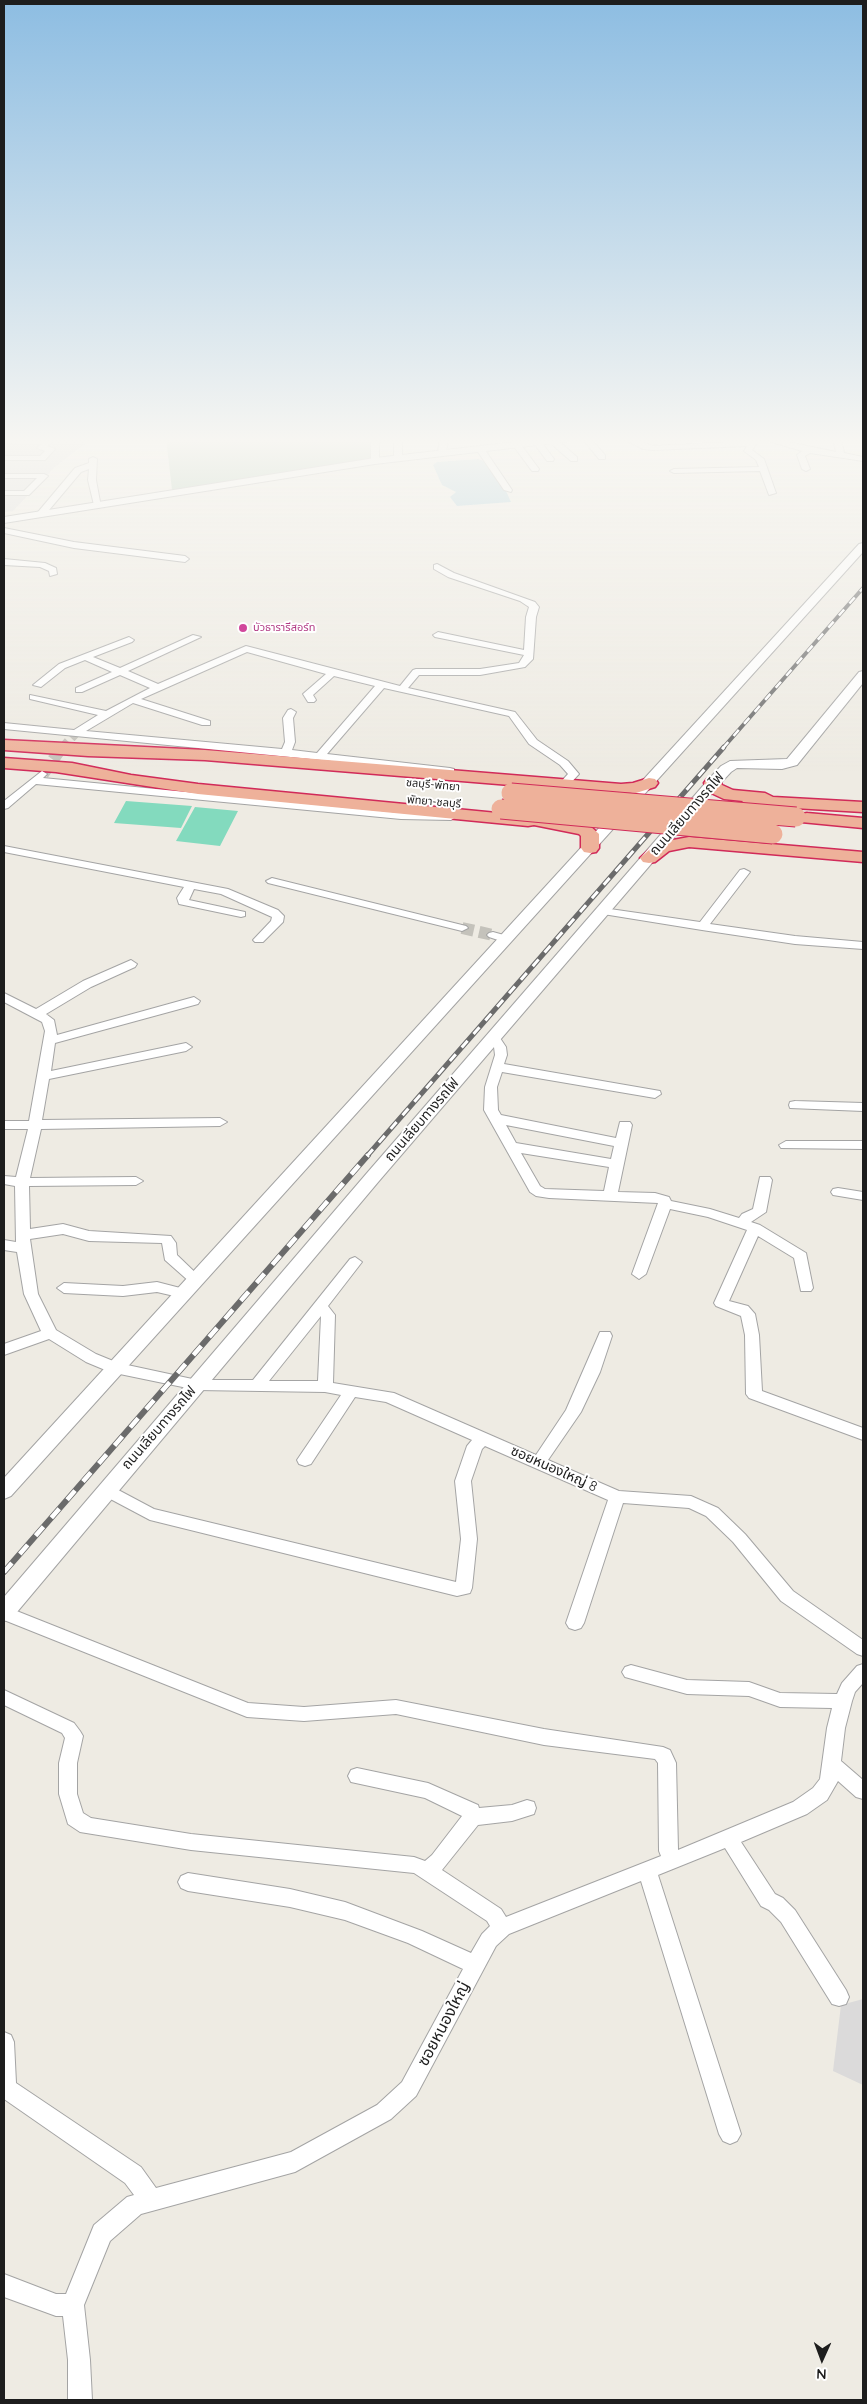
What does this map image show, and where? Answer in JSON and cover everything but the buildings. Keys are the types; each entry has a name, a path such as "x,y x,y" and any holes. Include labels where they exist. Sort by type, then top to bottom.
{"highway":[{"name":"ชลบุรี-พัทยา","path":"4,744 512,793 796,817 862,812"},
{"path":"73,750 205,755 505,781 627,789 649,783"},
{"name":"พัทยา-ชลบุรี","path":"4,762 46,774 771,841 863,843"},
{"path":"46,774 541,822 584,830 590,834 590,848"},
{"path":"713,783 716,788 730,795 862,812"},
{"path":"541,822 573,821 591,805 593,798 588,791 563,785"},
{"path":"771,841 736,842 727,837 729,828 742,810 754,801 862,812"},
{"path":"648,858 663,847 680,843 771,841 863,857"}],"street":[{"path":"115,550 185,559"},
{"path":"4,1490 196,1280 500,937 590,848 859,550"},
{"path":"4,562 49,566 54,574"},
{"path":"402,689 416,672 468,673 522,665 528,659 527,652 534,607 532,604 523,599 451,575 437,567"},
{"path":"438,635 527,652"},
{"path":"79,690 196,637"},
{"path":"38,685 62,666 129,640"},
{"path":"77,732 132,699 246,649 402,689 512,714 532,742 564,762 574,774 563,785"},
{"path":"85,657 157,687"},
{"path":"311,700 308,694 333,672"},
{"name":"ถนนเลียบทางรถไฟ","path":"4,1612 713,783 726,769 734,764 782,765 792,762 863,674"},
{"path":"320,756 382,684"},
{"path":"33,697 106,714"},
{"path":"132,699 206,723"},
{"path":"286,752 290,742 288,718 291,712"},
{"path":"4,726 414,765 505,781"},
{"path":"6,802 46,774 401,816 506,819"},
{"path":"4,848 224,892 274,912 278,916 277,922 259,940"},
{"path":"702,927 744,872"},
{"path":"272,881 462,928"},
{"path":"191,884 183,898 183,902 241,914"},
{"path":"603,911 795,940 863,946"},
{"path":"37,1014 87,984 131,964"},
{"path":"4,997 48,1020 51,1031 35,1126 22,1182 23,1242 31,1294 50,1333 4,1350"},
{"path":"49,1042 194,1001"},
{"path":"494,1038 502,1055 497,1067 490,1100 492,1110 535,1188 541,1193 654,1197 664,1200 665,1204 749,1226 801,1256 806,1288"},
{"path":"44,1076 186,1047"},
{"path":"497,1067 655,1094"},
{"path":"795,1105 863,1107"},
{"path":"498,1119 621,1143"},
{"path":"4,1125 220,1122"},
{"path":"610,1195 625,1125"},
{"path":"786,1145 863,1145"},
{"path":"513,1146 616,1164"},
{"path":"4,1180 22,1182 136,1181"},
{"path":"765,1180 759,1212 747,1217 749,1226 721,1303 743,1310 748,1314 752,1335 754,1394 863,1434"},
{"path":"838,1192 863,1196"},
{"path":"639,1274 665,1204"},
{"path":"4,1245 23,1242 63,1229 89,1236 166,1238 169,1244 170,1257 196,1280"},
{"path":"256,1387 355,1262"},
{"path":"64,1288 122,1291 157,1287 183,1293"},
{"path":"320,1305 328,1315 325,1386"},
{"name":"ซอยหนองใหญ่ 8","path":"50,1333 92,1358 116,1368 197,1385 256,1387 325,1386 389,1397 617,1498 692,1502 712,1512 739,1538 786,1596 863,1649"},
{"path":"539,1462 573,1412 592,1372 605,1336"},
{"path":"305,1460 352,1390"},
{"path":"107,1490 150,1514 457,1588 464,1588 468,1539 463,1482 475,1446 483,1438"},
{"path":"575,1623 617,1498"},
{"path":"4,1612 247,1710 274,1714 304,1714 396,1706 544,1737 657,1752 664,1755 667,1763 668,1851 674,1860"},
{"path":"631,1672 687,1687 749,1690 780,1700 843,1701"},
{"name":"ซอยหนองใหญ่","path":"80,2400 79,2360 73,2306 102,2233 135,2205 295,2161 384,2112 409,2089 489,1940 502,1928 728,1839 800,1808 820,1794 829,1781 836,1728 843,1701 848,1688 863,1672"},
{"path":"4,1697 68,1728 74,1736 68,1763 68,1794 75,1818 87,1826 191,1842 414,1865 427,1870 494,1915 502,1928"},
{"path":"832,1764 863,1791"},
{"path":"357,1776 428,1791 471,1811 474,1816"},
{"path":"427,1870 439,1861 466,1823 474,1816 512,1813 527,1808"},
{"path":"728,1839 768,1900 776,1904 788,1916 839,1997"},
{"path":"648,1872 730,2134"},
{"path":"188,1882 290,1898 345,1911 415,1936 476,1965"},
{"path":"4,2042 5,2088 133,2175 152,2201"},
{"path":"4,2285 20,2294 56,2305 73,2306"}],"shaded area":[{"path":"863,1999 863,2085 833,2071 841,2005"}],"green space":[{"path":"126,801 192,806 181,828 114,823"},
{"path":"195,807 238,811 220,846 176,841"}],"tunnel":[{"path":"62,748 77,732"},
{"path":"43,774 62,747"},
{"path":"462,928 493,935"}],"railway":[{"path":"723,748 863,588"},
{"path":"367,1156 724,747"},
{"path":"4,1572 368,1155"}],"place":[{"name":"บัวธารารีสอร์ท","path":"243,628"}]}
